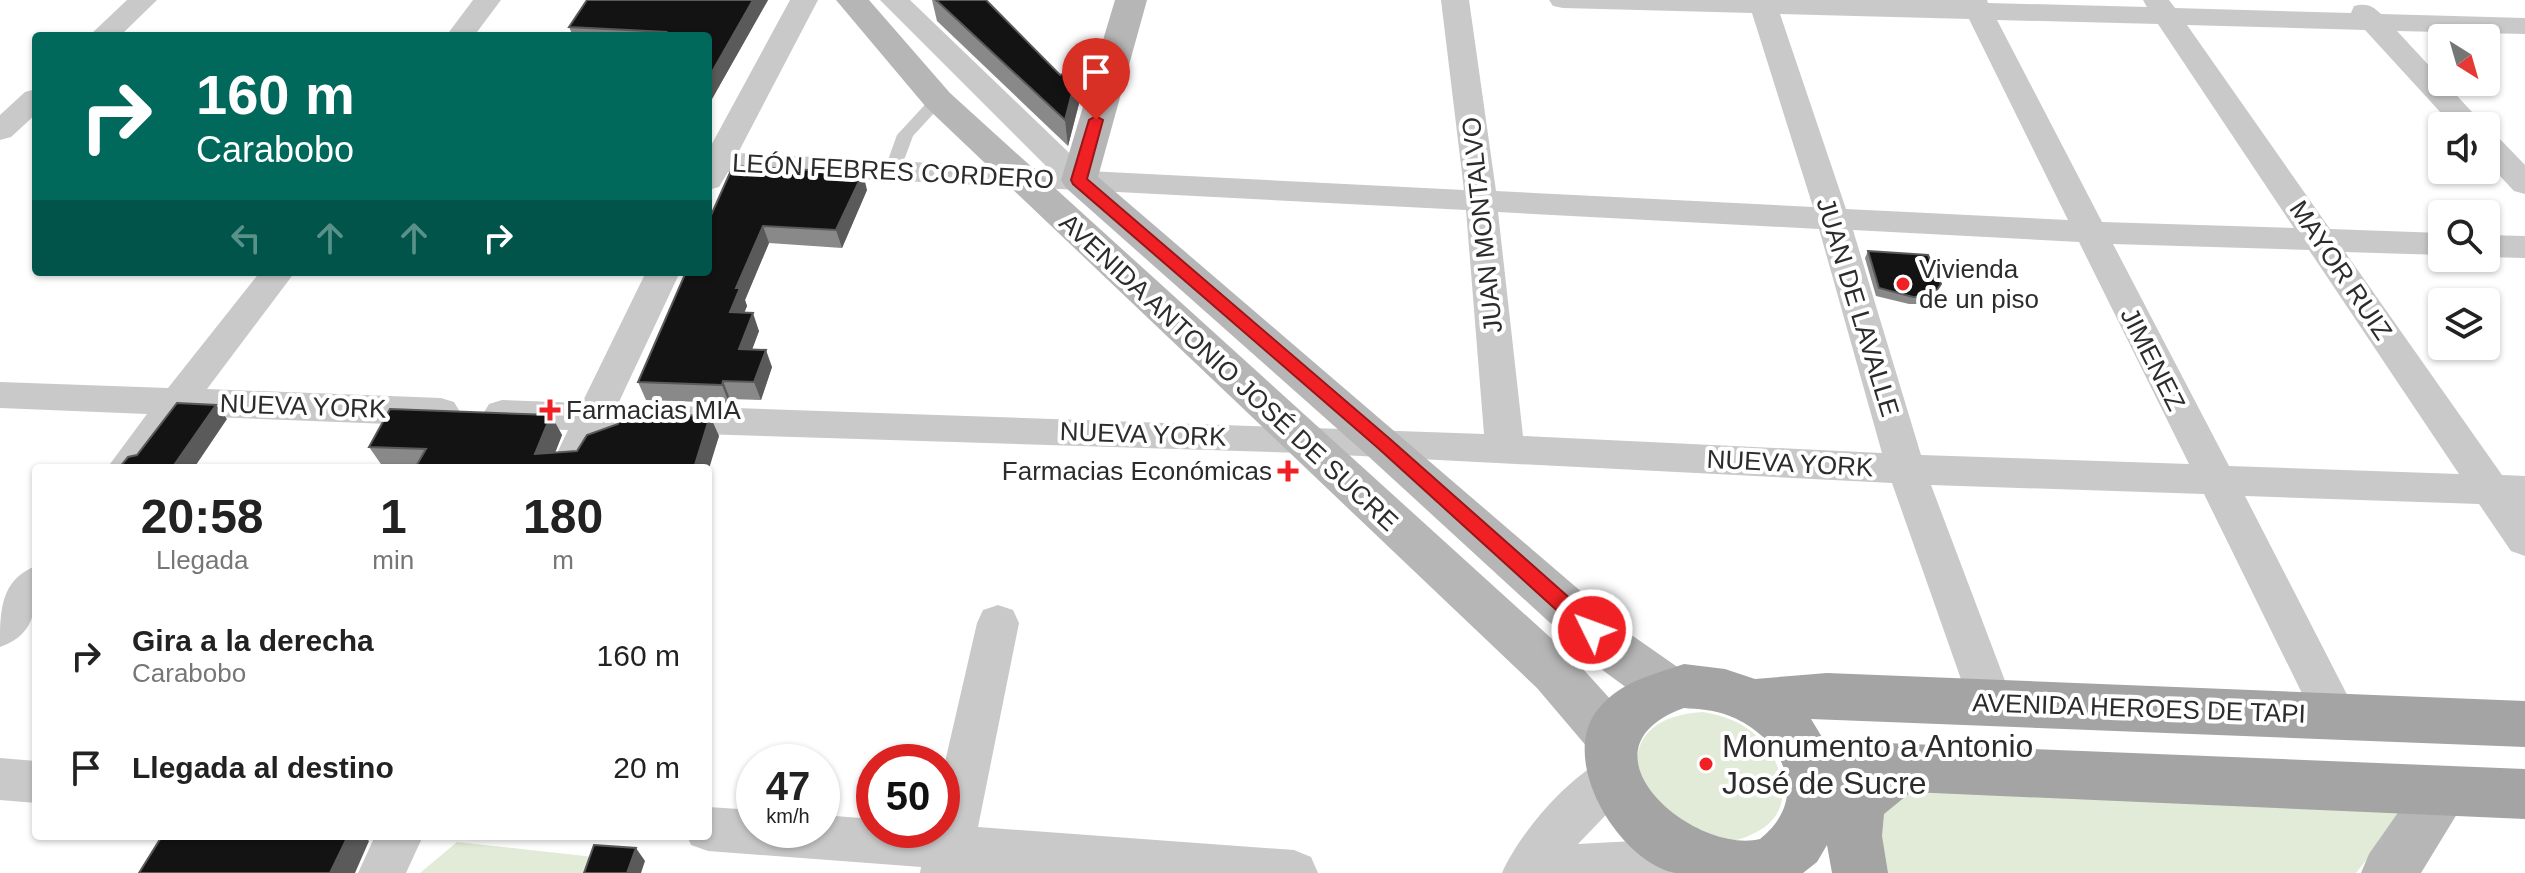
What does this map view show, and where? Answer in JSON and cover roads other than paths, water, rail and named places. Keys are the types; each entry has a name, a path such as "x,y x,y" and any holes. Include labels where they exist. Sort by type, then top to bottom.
{"main road":[{"name":"AVENIDA ANTONIO JOSÉ DE SUCRE","path":"852,0 938,100 1555,673 1611,758"},
{"path":"1079,180 1131,0"},
{"name":"AVENIDA ANTONIO JOSÉ DE SUCRE","path":"1079,180 1384,444 1615,651 1668,689"},
{"path":"1814,794 1800,842 1775,861 1726,868 1670,853 1638,827 1626,812 1611,758 1617,724 1638,701 1668,689 1702,686 1753,702 1785,725 1797,740 1814,794 1860,873"},
{"name":"AVENIDA HEROES DE TAPI","path":"1753,702 1827,695 2525,724"},
{"path":"1814,794 1911,768"},
{"path":"1860,873 1852,824 1858,805 1892,773 1911,768 2525,794"},
{"path":"2389,873 2444,791"}],"street":[{"path":"107,32 143,0"},
{"path":"463,32 487,0"},
{"path":"712,166 804,0"},
{"name":"AVENIDA ANTONIO JOSÉ DE SUCRE","path":"894,0 1079,180"},
{"name":"JUAN MONTALVO","path":"1455,0 1481,201 1505,450"},
{"path":"1563,0 2363,11 2525,26"},
{"name":"JUAN DE LAVALLE","path":"1762,2 1833,219 1906,469 1991,702"},
{"name":"JIMENEZ","path":"1975,5 2336,716"},
{"name":"MAYOR RUIZ","path":"2161,8 2320,239 2508,491 2525,540"},
{"path":"2363,11 2457,112"},
{"path":"12,123 32,102"},
{"path":"2500,158 2525,184"},
{"name":"LEÓN FEBRES CORDERO","path":"712,168 892,171 2088,232 2428,243"},
{"path":"2500,246 2525,247"},
{"path":"129,464 275,276"},
{"path":"571,464 661,276"},
{"name":"NUEVA YORK","path":"0,395 1302,439 1906,469 2508,491"},
{"path":"0,629 32,588"},
{"path":"947,859 998,623"},
{"path":"1530,871 1611,758"},
{"path":"0,779 32,782"},
{"path":"712,830 947,859 1294,873"},
{"path":"382,873 397,840"},
{"path":"1530,871 1726,868"}],"lane":[{"path":"892,171 905,135 938,100"}],"place":[{"name":"Vivienda de un piso","path":"1903,284"},
{"name":"Farmacias MIA","path":"550,410"},
{"name":"Farmacias Económicas","path":"1288,471"},
{"name":"Monumento a Antonio José de Sucre","path":"1706,764"}]}
